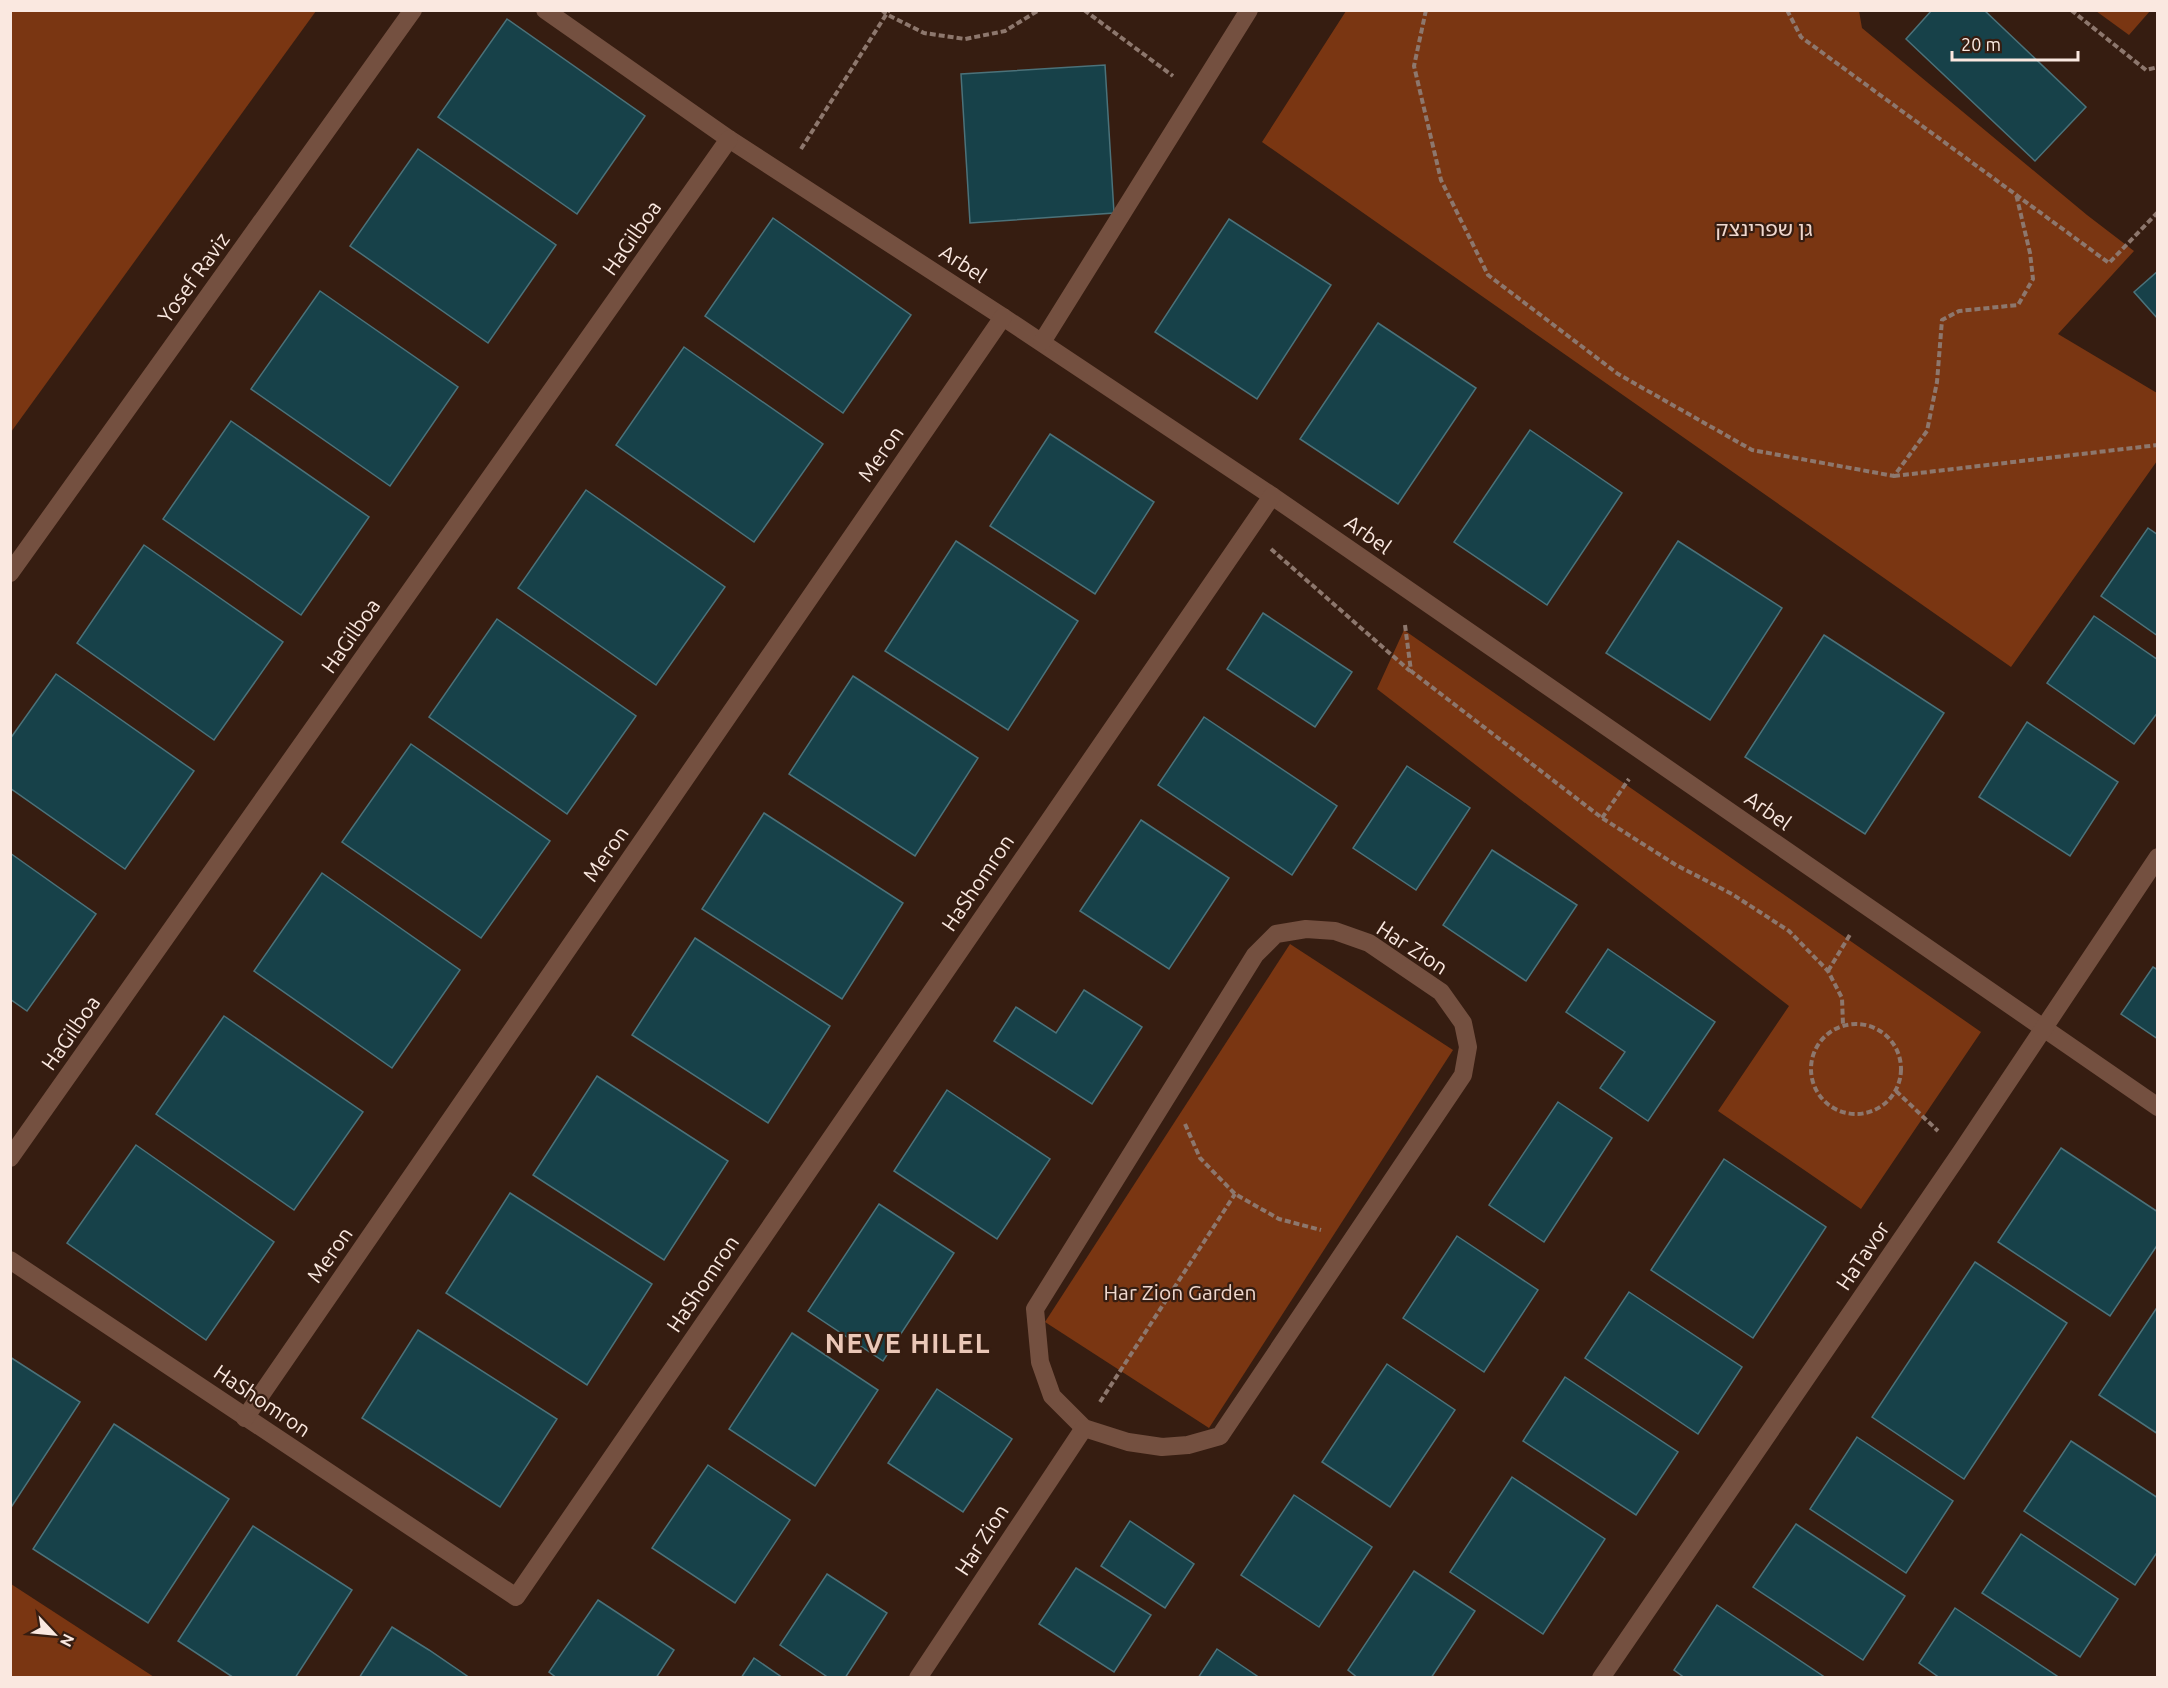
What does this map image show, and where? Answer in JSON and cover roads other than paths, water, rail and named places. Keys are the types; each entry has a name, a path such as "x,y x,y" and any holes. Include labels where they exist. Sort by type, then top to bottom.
{"street":[{"name":"Yosef Raviz","path":"10,573 414,10"},
{"name":"Arbel","path":"545,10 729,139 1042,342 1272,496 2157,1107"},
{"path":"1042,342 1249,10"},
{"name":"HaGilboa","path":"10,1158 729,139"},
{"name":"Meron","path":"245,1418 1003,317"},
{"name":"HaShomron","path":"10,1260 516,1597 1272,496"},
{"name":"HaTavor","path":"1611,1674 1661,1590 1961,1152 2157,857"},
{"name":"Har Zion","path":"1306,929 1335,931 1369,943 1441,992 1463,1023 1467,1047 1463,1076 1220,1436 1188,1445 1162,1447 1128,1442 1084,1428 1052,1396 1040,1362 1035,1309 1255,955 1276,934 1306,929"},
{"name":"Har Zion","path":"918,1677 1084,1428"}],"district":[{"name":"NEVE HILEL","path":"908,1344"}],"park label":[{"name":"גן שפרינצק","path":"1764,229"},
{"name":"Har Zion Garden","path":"1180,1293"}]}
